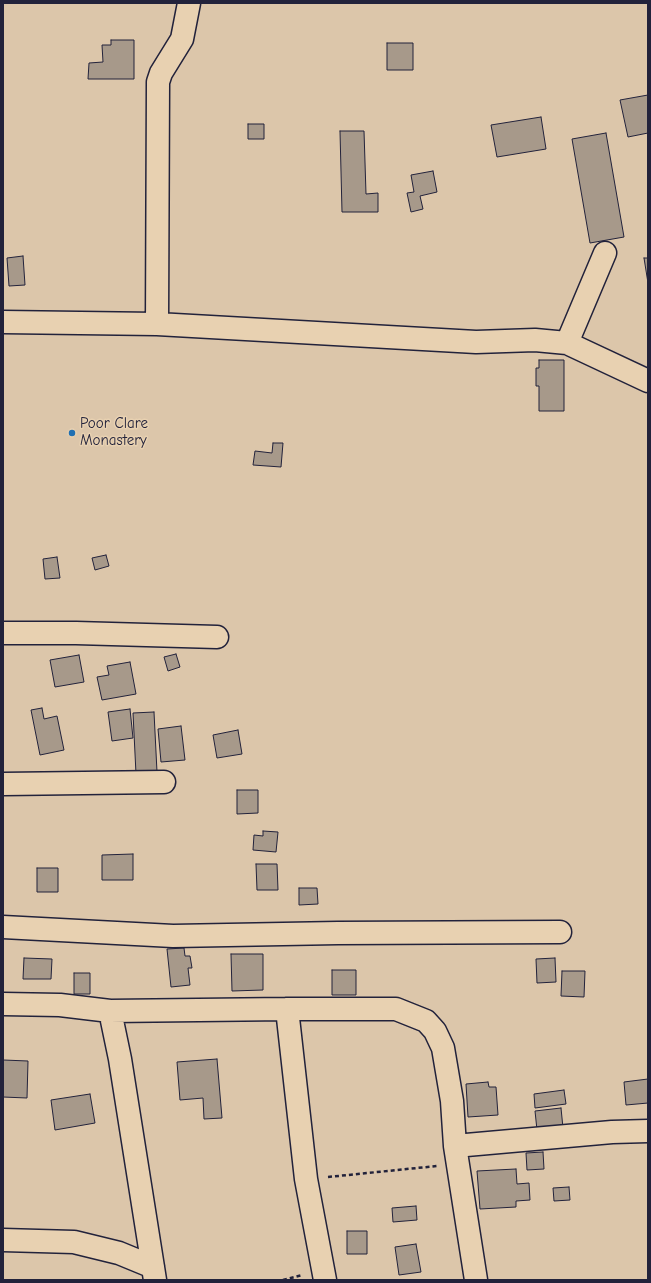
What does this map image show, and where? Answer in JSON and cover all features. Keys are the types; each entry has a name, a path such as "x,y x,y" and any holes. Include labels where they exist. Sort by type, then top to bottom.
{"street":[{"path":"157,324 156,183 158,82 160,73 182,39 189,3"},
{"path":"567,343 605,253"},
{"path":"3,322 157,324 476,342 535,340 567,343 648,381"},
{"path":"3,633 76,632 217,637"},
{"path":"3,784 164,782"},
{"path":"3,927 173,936 346,933 560,932"},
{"path":"3,1004 60,1005 110,1011 396,1009 426,1021 435,1031 443,1048 452,1101 457,1155 476,1280"},
{"path":"287,1009 306,1179 325,1280"},
{"path":"110,1011 120,1059 154,1274"},
{"path":"457,1155 612,1132 648,1131"},
{"path":"3,1240 74,1242 119,1253 154,1274"}],"path":[{"path":"306,1179 457,1155"}],"building":[{"path":"111,40 134,40 134,79 88,79 89,63 103,62 102,45 111,45"},
{"path":"387,43 413,43 413,70 387,70"},
{"path":"648,95 648,133 628,137 620,100"},
{"path":"541,117 546,149 497,157 491,125"},
{"path":"248,124 264,124 264,139 248,139"},
{"path":"340,131 364,131 366,194 378,193 378,212 342,212"},
{"path":"606,133 624,237 590,243 572,139"},
{"path":"433,171 437,192 420,196 423,209 411,212 407,193 414,192 411,175"},
{"path":"23,256 25,285 9,286 7,258"},
{"path":"644,258 648,258 648,283"},
{"path":"539,360 564,360 564,411 539,411 539,386 536,386 536,368 539,368"},
{"path":"273,443 283,443 281,467 253,465 255,451 272,453"},
{"path":"106,555 109,566 95,570 92,558"},
{"path":"57,557 60,578 45,579 43,559"},
{"path":"176,654 180,667 168,671 164,657"},
{"path":"79,655 84,682 55,687 50,660"},
{"path":"130,662 136,694 102,700 97,677 109,675 107,666"},
{"path":"42,708 44,719 57,716 64,750 40,755 31,710"},
{"path":"130,709 133,738 112,741 108,712"},
{"path":"154,712 157,772 136,774 133,713"},
{"path":"181,726 185,760 161,762 158,729"},
{"path":"238,730 242,754 217,758 213,735"},
{"path":"237,790 258,790 258,813 237,814"},
{"path":"263,831 278,832 276,852 253,850 254,835 263,836"},
{"path":"133,854 133,880 102,880 102,855"},
{"path":"256,864 277,864 278,890 257,890"},
{"path":"37,868 58,868 58,892 37,892"},
{"path":"299,888 317,888 318,904 299,905"},
{"path":"184,948 185,956 190,956 192,968 188,968 190,985 171,987 167,949"},
{"path":"231,954 263,954 263,990 232,991"},
{"path":"24,958 52,959 51,979 23,979"},
{"path":"555,958 556,982 537,983 536,959"},
{"path":"332,970 356,970 356,995 332,995"},
{"path":"562,971 585,971 584,997 561,996"},
{"path":"74,973 90,973 90,994 74,994"},
{"path":"217,1059 222,1118 204,1119 203,1098 180,1100 177,1062"},
{"path":"3,1060 28,1061 27,1098 3,1097"},
{"path":"648,1079 648,1103 626,1105 624,1082"},
{"path":"488,1082 489,1087 496,1087 498,1115 468,1117 466,1084"},
{"path":"564,1090 566,1104 535,1108 534,1094"},
{"path":"90,1094 95,1123 55,1130 51,1100"},
{"path":"561,1108 563,1128 537,1130 535,1111"},
{"path":"543,1152 544,1169 527,1170 526,1153"},
{"path":"516,1169 517,1184 529,1183 530,1200 516,1201 516,1207 480,1209 477,1171"},
{"path":"569,1187 570,1200 554,1201 553,1188"},
{"path":"416,1206 417,1220 393,1222 392,1208"},
{"path":"347,1231 367,1231 367,1254 347,1254"},
{"path":"416,1244 421,1272 399,1275 395,1247"}],"place":[{"name":"Poor Clare Monastery","path":"72,433"}]}
